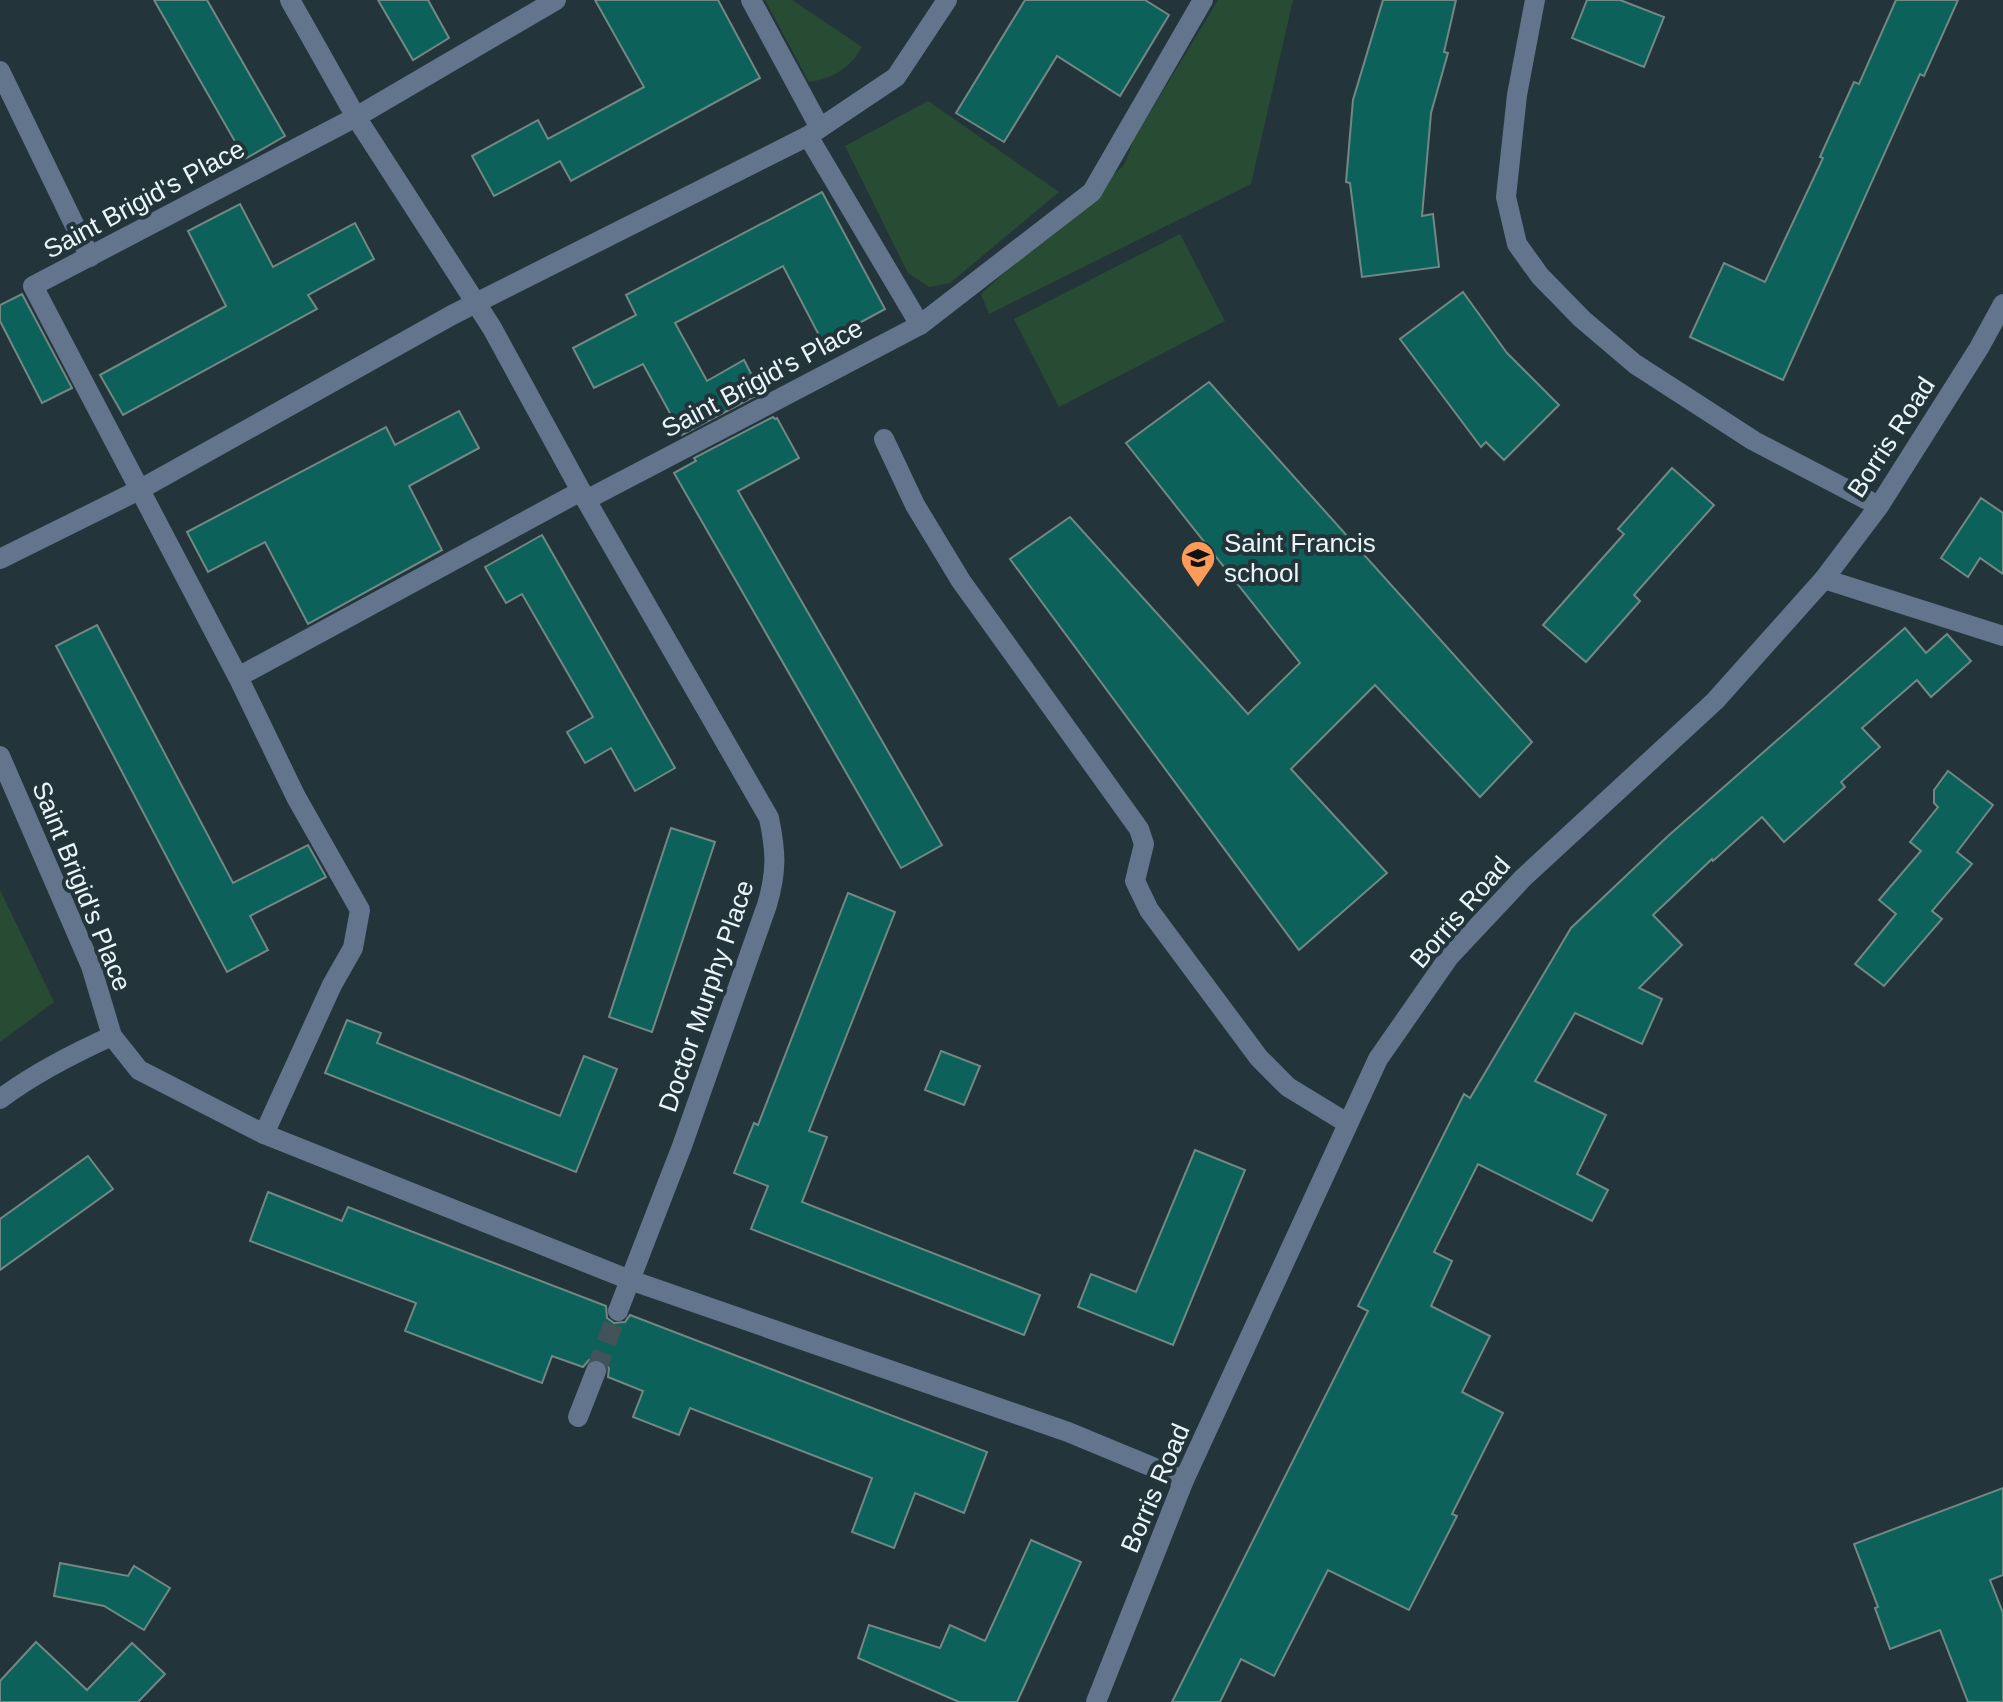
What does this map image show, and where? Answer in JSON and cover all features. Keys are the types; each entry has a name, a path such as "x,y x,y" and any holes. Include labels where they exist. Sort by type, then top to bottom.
{"street":[{"path":"290,0 356,117 492,328 584,496"},
{"name":"Saint Brigid's Place","path":"139,490 33,286 356,117 556,0"},
{"path":"751,0 814,132 920,325"},
{"path":"0,559 139,490 474,304 814,132 896,77 947,0"},
{"name":"Saint Brigid's Place","path":"238,677 920,325 1092,192 1203,0"},
{"path":"1535,0 1517,95 1506,197 1517,244 1540,276 1582,319 1635,364 1754,441 1879,506"},
{"path":"0,71 90,257"},
{"name":"Borris Road","path":"1096,1702 1184,1480 1378,1059 1449,957 1523,878 1715,701 1824,579 1879,506 1997,332 2003,304"},
{"path":"884,439 915,505 961,581 1139,829 1144,844 1135,881 1149,910 1259,1058 1288,1087 1347,1123"},
{"path":"139,490 238,677 296,797 360,910 353,948 332,985 264,1134"},
{"name":"Doctor Murphy Place","path":"584,496 769,818 776,850 774,878 758,931 682,1146 618,1311"},
{"path":"1824,579 2003,636"},
{"name":"Saint Brigid's Place","path":"0,756 91,966 112,1036"},
{"path":"0,1099 26,1079 112,1036 139,1070 264,1134 630,1280 1068,1432 1184,1480"},
{"path":"578,1417 596,1371"}],"green space":[{"path":"765,0 792,0 862,47 840,71 809,82"},
{"path":"1218,0 1293,0 1251,184 989,314 981,294 1124,165 1134,139"},
{"path":"928,101 1059,192 950,283 929,287 908,273 845,146"},
{"path":"1180,234 1225,321 1059,407 1014,319"},
{"path":"0,890 54,1002 0,1042"}],"building":[{"path":"154,0 207,0 285,136 245,159"},
{"path":"378,0 428,0 449,38 413,60"},
{"path":"595,0 718,0 760,78 571,181 560,161 494,196 472,156 538,120 548,139 644,87"},
{"path":"1025,0 1145,0 1169,15 1120,96 1057,56 1004,142 956,113"},
{"path":"1383,0 1456,0 1444,52 1448,53 1431,113 1422,216 1433,214 1439,267 1362,277 1350,183 1346,182 1353,100"},
{"path":"1587,0 1620,0 1664,17 1644,67 1572,38"},
{"path":"1896,0 1958,0 1924,76 1920,74 1783,380 1690,337 1724,263 1765,282 1823,158 1820,157 1854,82 1859,84"},
{"path":"822,192 885,309 823,343 783,266 675,323 707,381 744,360 761,393 682,435 643,364 594,388 573,348 636,315 626,295"},
{"path":"240,204 273,267 355,223 374,259 308,295 317,309 123,415 100,375 226,306 188,231"},
{"path":"1463,292 1507,353 1559,405 1504,460 1486,442 1481,447 1400,339"},
{"path":"22,294 72,388 42,403 0,321 0,305"},
{"path":"1209,382 1532,742 1480,797 1375,685 1291,769 1387,873 1299,950 1010,559 1070,517 1248,714 1300,663 1126,443"},
{"path":"459,411 479,448 409,486 442,550 308,624 265,542 208,572 187,532 386,427 395,445"},
{"path":"773,417 777,418 799,458 738,491 942,845 901,868 674,473 696,461 694,458"},
{"path":"1672,468 1714,505 1634,595 1640,601 1586,662 1543,625 1624,534 1618,529"},
{"path":"1981,498 2003,513 2003,574 1980,558 1968,577 1941,558"},
{"path":"542,535 675,768 635,791 611,748 585,763 567,732 593,717 522,594 506,603 485,567"},
{"path":"97,625 233,883 308,845 326,877 250,916 268,950 227,972 56,646"},
{"path":"1905,628 1926,653 1947,634 1971,661 1931,697 1917,680 1862,728 1880,747 1841,782 1845,787 1784,842 1762,817 1653,915 1682,945 1639,988 1662,999 1642,1044 1575,1013 1535,1081 1606,1115 1577,1174 1608,1190 1592,1221 1478,1164 1434,1252 1452,1261 1431,1306 1490,1336 1462,1392 1503,1413 1452,1514 1457,1516 1409,1610 1328,1570 1274,1676 1241,1659 1220,1702 1172,1702 1368,1311 1358,1306 1464,1094 1470,1098 1571,928 1668,836"},
{"path":"1948,771 1993,805 1957,852 1972,864 1932,911 1942,919 1884,986 1855,964 1896,914 1879,900 1921,851 1910,842 1938,807 1934,803 1934,790"},
{"path":"671,828 715,842 652,1032 609,1017"},
{"path":"848,893 895,912 809,1131 827,1137 802,1202 1040,1295 1024,1335 751,1229 768,1186 734,1173 754,1123 758,1125"},
{"path":"347,1020 381,1033 377,1043 560,1116 584,1056 617,1069 576,1172 325,1073"},
{"path":"941,1051 980,1066 964,1105 925,1090"},
{"path":"1195,1150 1245,1170 1173,1345 1078,1307 1091,1274 1136,1292"},
{"path":"88,1156 113,1189 0,1270 0,1219"},
{"path":"268,1192 342,1221 348,1207 606,1306 607,1318 614,1323 625,1322 630,1315 987,1452 964,1513 915,1493 894,1548 852,1532 872,1478 690,1408 679,1435 633,1417 643,1391 608,1377 609,1368 600,1359 589,1360 583,1367 552,1356 542,1383 405,1331 416,1303 250,1241"},
{"path":"2003,1488 2003,1575 1990,1580 2003,1613 2003,1702 1968,1702 1940,1630 1890,1649 1854,1544"},
{"path":"1031,1540 1081,1562 1017,1702 959,1702 858,1658 869,1625 940,1648 950,1625 985,1641"},
{"path":"60,1563 128,1576 134,1566 170,1588 144,1630 104,1606 54,1596"},
{"path":"36,1642 87,1690 132,1643 165,1674 138,1702 0,1702 0,1681"}],"tunnel":[{"path":"596,1371 618,1311"}],"place":[{"name":"Saint Francis school","path":"1198,589"}]}
